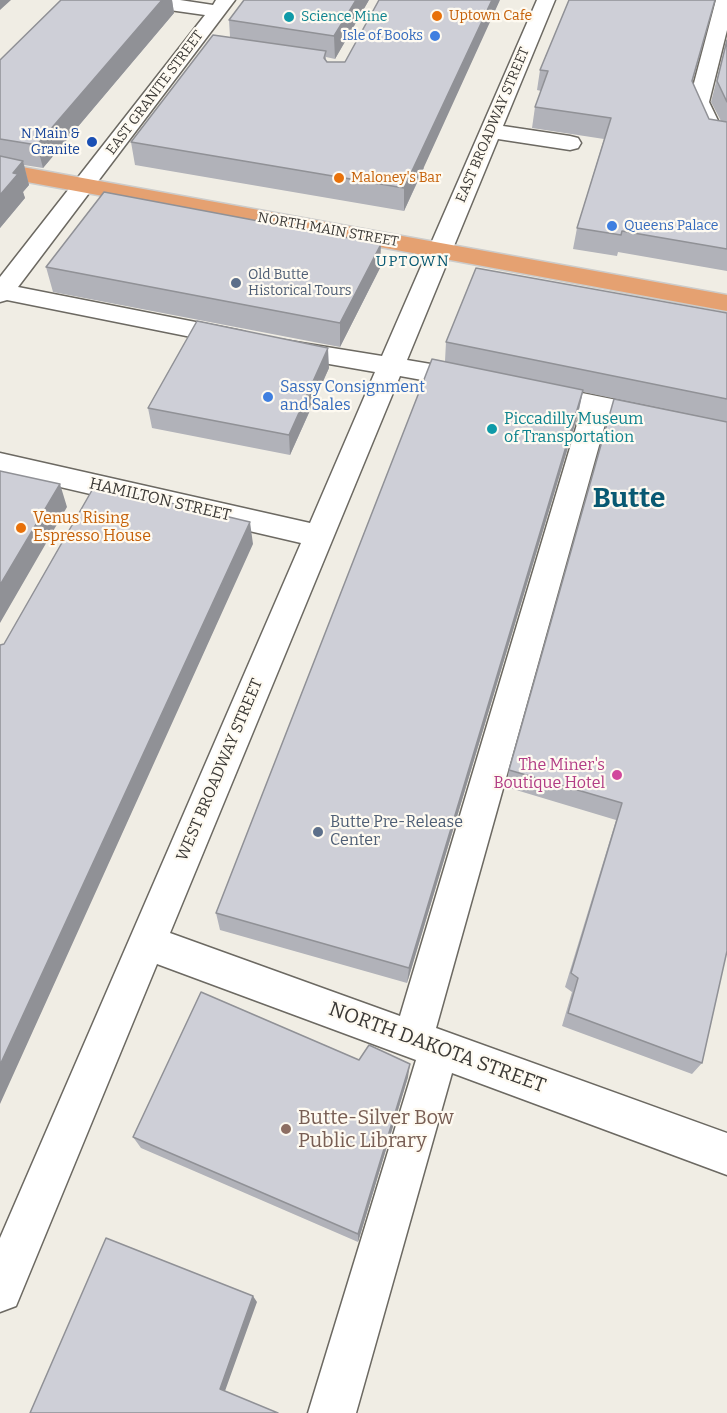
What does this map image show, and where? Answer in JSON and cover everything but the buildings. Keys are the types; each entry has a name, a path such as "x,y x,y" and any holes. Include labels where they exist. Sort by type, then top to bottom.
{"main road":[{"name":"NORTH MAIN STREET","path":"0,170 727,303"}],"street":[{"path":"141,0 221,6"},
{"name":"EAST BROADWAY STREET","path":"440,250 546,0"},
{"path":"725,0 699,102 714,134 727,136"},
{"name":"EAST GRANITE STREET","path":"1,293 221,6"},
{"path":"192,45 215,48"},
{"path":"491,131 570,143"},
{"name":"WEST BROADWAY STREET","path":"0,1290 440,250"},
{"path":"1,293 334,358 392,364 727,432"},
{"path":"332,1413 426,1043 597,404"},
{"name":"HAMILTON STREET","path":"0,463 319,536"},
{"path":"80,515 98,485"},
{"name":"NORTH DAKOTA STREET","path":"147,943 727,1154"}],"place":[{"name":"Uptown Cafe","path":"437,16"},
{"name":"Science Mine","path":"289,17"},
{"name":"Isle of Books","path":"435,36"},
{"name":"N Main & Granite","path":"92,142"},
{"name":"Maloney's Bar","path":"339,178"},
{"name":"Queens Palace","path":"612,226"},
{"name":"Old Butte Historical Tours","path":"236,283"},
{"name":"Sassy Consignment and Sales","path":"268,397"},
{"name":"Piccadilly Museum of Transportation","path":"492,429"},
{"name":"Venus Rising Espresso House","path":"21,528"},
{"name":"The Miner's Boutique Hotel","path":"617,775"},
{"name":"Butte Pre-Release Center","path":"318,832"},
{"name":"Butte-Silver Bow Public Library","path":"286,1129"}],"district":[{"name":"UPTOWN","path":"413,262"},
{"name":"Butte","path":"629,499"}]}
